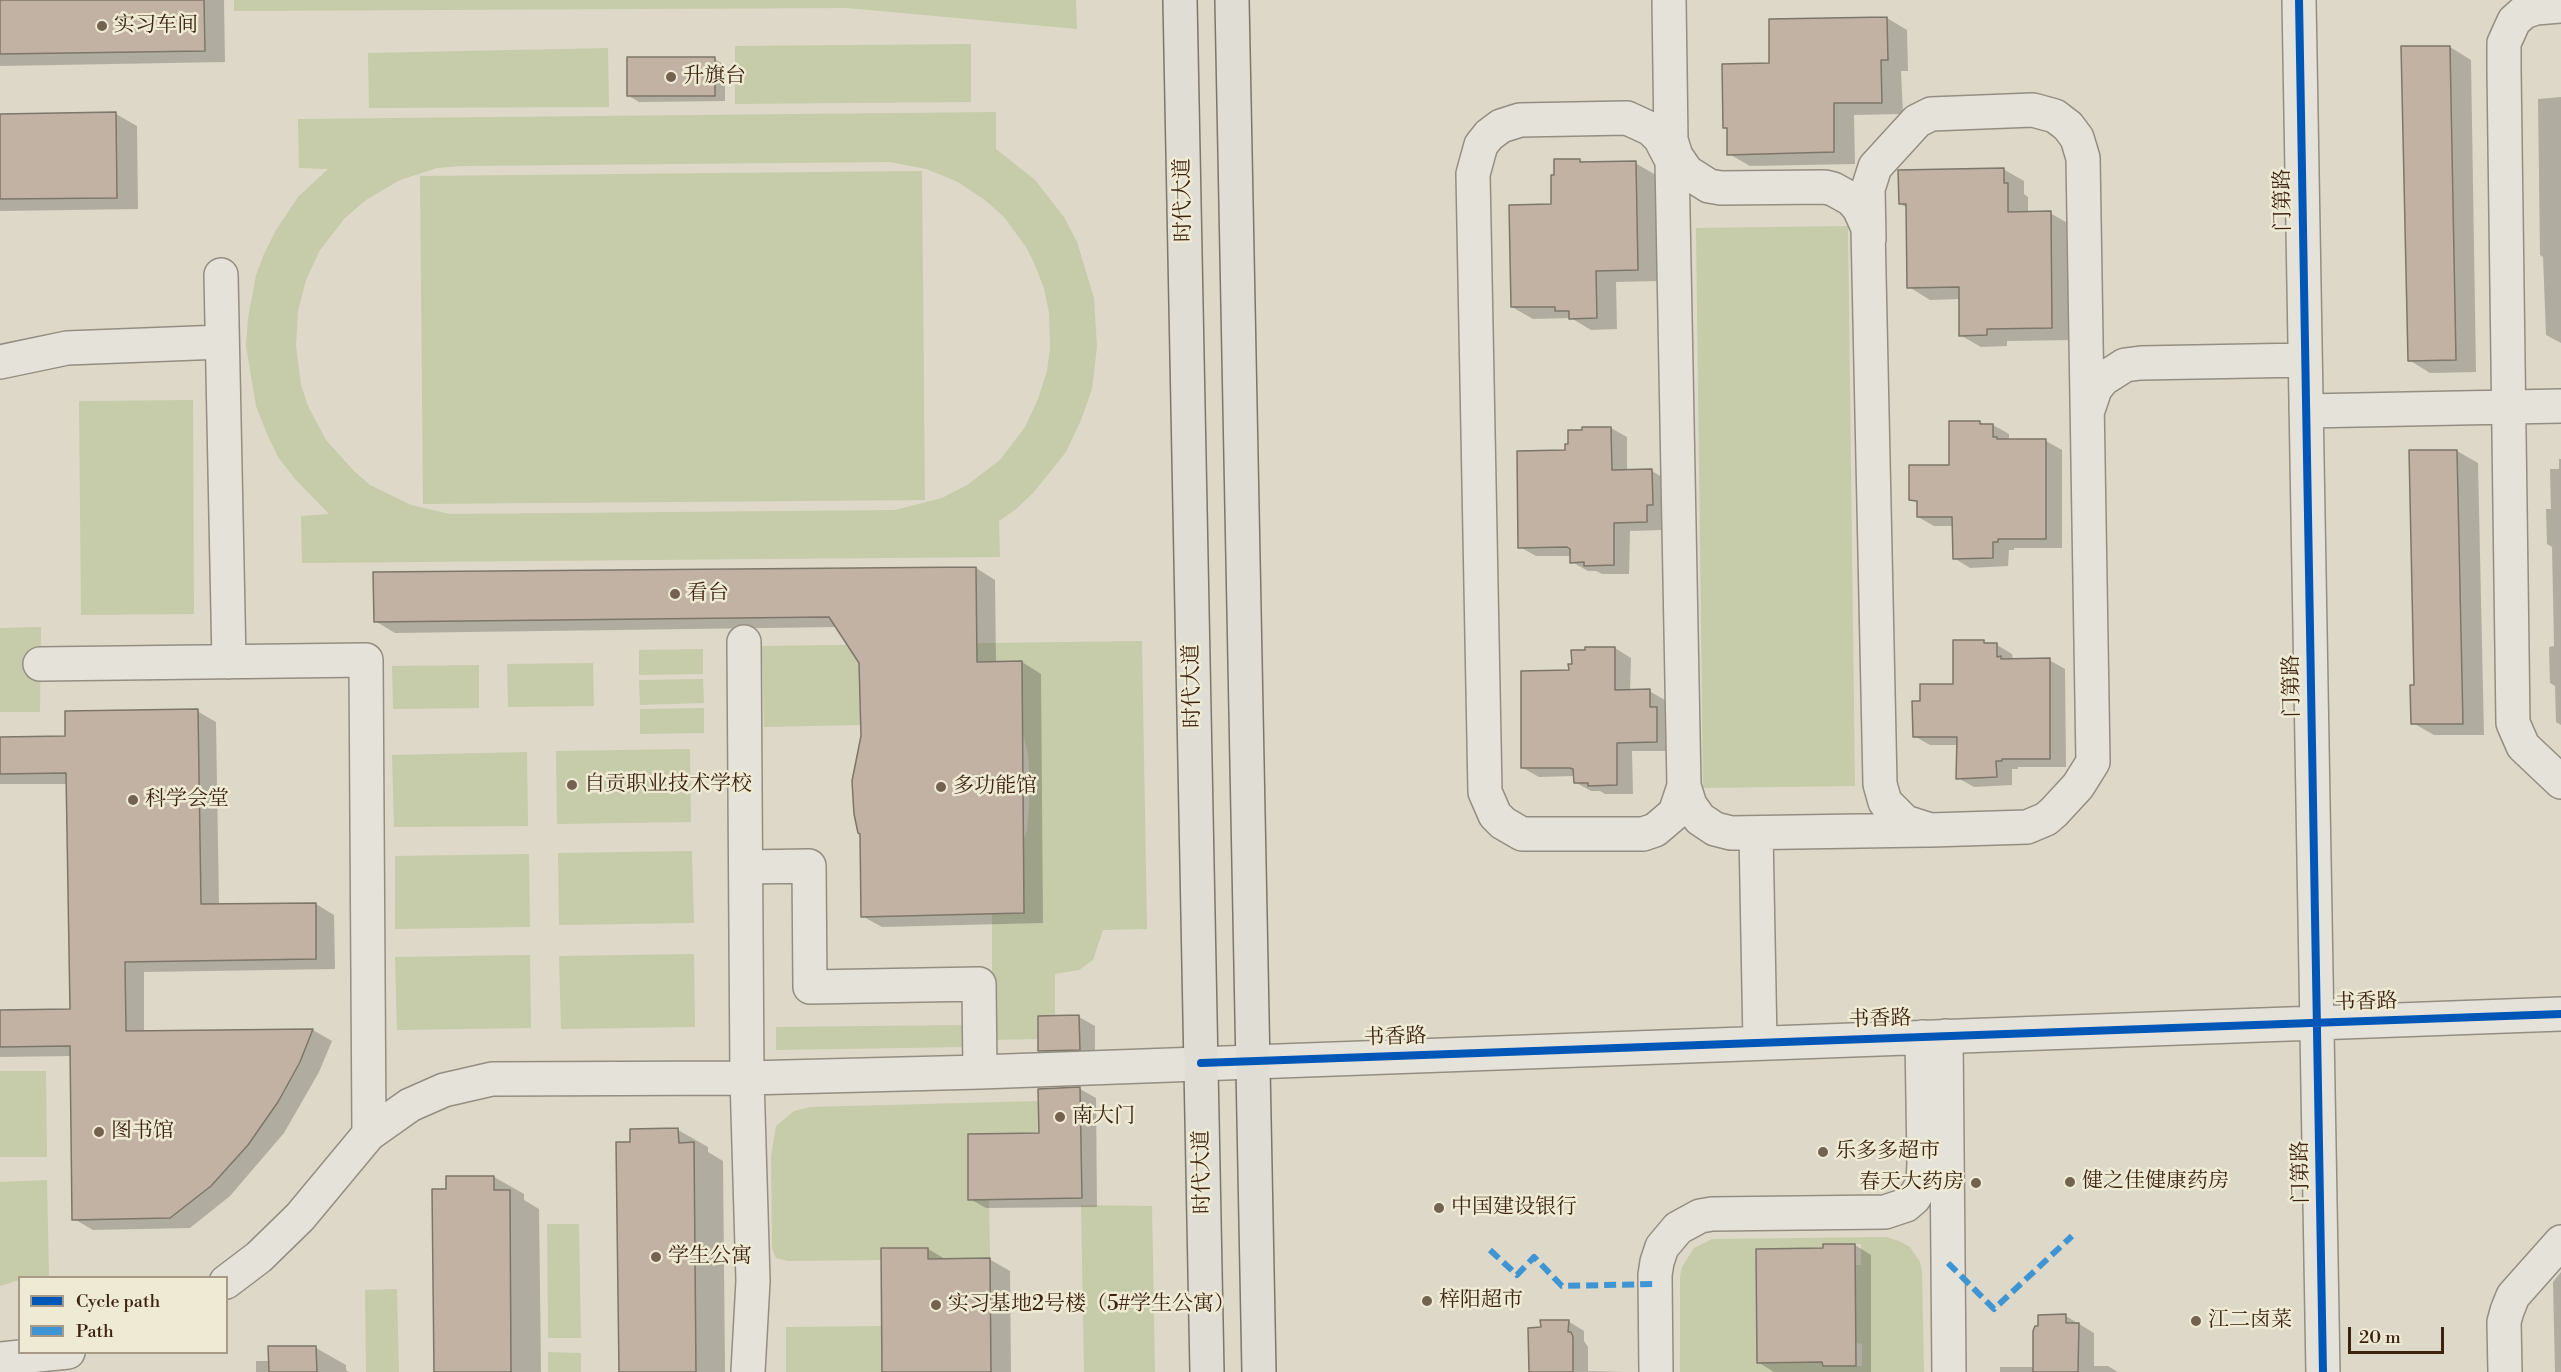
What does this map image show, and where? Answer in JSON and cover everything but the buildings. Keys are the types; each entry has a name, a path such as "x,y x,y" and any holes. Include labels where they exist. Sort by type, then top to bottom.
{"main road":[{"name":"时代大道","path":"1180,0 1207,1372"},
{"path":"1232,0 1259,1372"}],"street":[{"path":"1669,0 1684,786 1690,805 1700,819 1715,829 1744,833"},
{"name":"门第路","path":"2299,0 2323,1372"},
{"path":"2561,6 2536,8 2524,12 2514,21 2504,43 2513,723 2514,730 2523,746 2561,782"},
{"path":"1628,119 1671,139 1681,164 1692,177 1709,186 1721,188 1825,187 1855,182 1878,163 1917,121 1931,114 2033,110 2055,116 2068,126 2077,138 2083,158 2093,762 2088,773 2066,800 2046,819 2037,824 2010,828 1930,830 1632,835 1522,834 1503,824 1495,815 1485,792 1473,186 1476,158 1481,146 1490,135 1501,126 1520,120 1628,119 1651,129 1660,138 1671,139"},
{"path":"1878,163 1870,177 1868,189 1880,784 1885,802 1895,814 1905,822 1930,830"},
{"path":"1825,187 1844,194 1859,208 1869,239"},
{"path":"1674,245 1675,228 1686,208 1701,195 1721,188"},
{"path":"221,275 229,662"},
{"path":"2085,316 2092,335 2110,355 2124,361 2141,363"},
{"path":"0,362 67,348 222,342"},
{"path":"2088,410 2095,389 2103,379 2125,365 2305,360"},
{"path":"2306,411 2561,406"},
{"path":"744,642 747,1077 753,1281 752,1362"},
{"path":"40,664 366,660 369,1134"},
{"path":"1831,831 1846,827 1860,818 1872,804 1880,784"},
{"path":"1632,835 1655,830 1675,813 1684,786"},
{"path":"1744,833 1760,1043"},
{"path":"746,867 809,866 810,987 979,984 980,1072"},
{"name":"书香路","path":"228,1280 259,1257 300,1217 369,1134 410,1105 444,1090 492,1079 980,1072 2561,1014"},
{"path":"1885,1212 1910,1202 1923,1181 1934,1036"},
{"path":"1934,1036 1948,1263 1949,1372"},
{"path":"1656,1372 1656,1269 1662,1247 1678,1228 1700,1216 1885,1212 1907,1215 1931,1230 1941,1243 1948,1263"},
{"path":"2505,1372 2504,1322 2513,1296 2561,1242"},
{"path":"0,1359 57,1354"}],"green space":[{"path":"234,0 1076,0 1077,29 847,8 234,11"},
{"path":"971,44 971,102 735,104 735,46"},
{"path":"608,48 609,107 369,108 368,53"},
{"path":"996,112 996,149 1035,180 1064,217 1077,242 1094,298 1097,347 1092,389 1081,420 1066,452 1034,492 999,521 1000,557 302,563 301,516 329,514 295,479 278,457 256,406 246,346 248,318 256,275 264,254 276,230 298,197 328,169 299,168 298,119","holes":["890,162 926,169 956,181 985,200 1004,217 1026,247 1034,263 1044,288 1049,313 1050,348 1047,371 1038,399 1025,427 1000,460 967,485 942,498 895,510 450,514 411,505 370,485 326,440 308,406 301,385 296,346 298,311 306,280 320,250 345,218 366,200 400,180 437,168 460,166"]},
{"path":"922,171 925,500 423,504 420,176"},
{"path":"1848,226 1855,786 1703,788 1696,228"},
{"path":"193,400 194,614 81,615 79,401"},
{"path":"41,627 40,712 0,712 0,628"},
{"path":"1142,641 1147,929 1103,930 1093,960 1079,970 1055,974 1055,1016 1038,1016 1038,1039 992,1040 992,913 1027,830 1030,792 1028,754 1023,735 1022,661 860,663 861,725 764,727 762,646"},
{"path":"703,649 703,674 639,675 639,650"},
{"path":"593,663 594,706 508,707 507,664"},
{"path":"479,665 479,708 393,709 392,666"},
{"path":"703,679 704,703 640,705 639,680"},
{"path":"704,708 704,733 640,734 640,709"},
{"path":"690,749 691,822 557,824 556,751"},
{"path":"527,752 528,826 394,827 392,755"},
{"path":"692,851 694,923 559,925 558,853"},
{"path":"529,854 530,927 395,929 395,856"},
{"path":"694,954 695,1027 561,1029 559,956"},
{"path":"530,955 531,1028 397,1030 395,957"},
{"path":"967,1025 967,1047 776,1050 776,1027"},
{"path":"0,1071 46,1071 47,1157 0,1157"},
{"path":"1039,1101 1039,1133 968,1134 968,1199 989,1199 990,1258 928,1258 928,1248 881,1248 881,1260 788,1261 776,1258 772,1249 771,1156 776,1126 794,1111 810,1107"},
{"path":"47,1180 49,1276 18,1276 18,1280 0,1286 0,1182"},
{"path":"1081,1205 1152,1206 1155,1372 1084,1372"},
{"path":"547,1224 579,1224 581,1338 548,1338"},
{"path":"1886,1237 1910,1247 1920,1262 1922,1272 1924,1372 1680,1372 1680,1277 1682,1267 1694,1248 1712,1239","holes":["1823,1244 1861,1244 1861,1265 1855,1265 1856,1296 1843,1297 1856,1313 1856,1343 1862,1344 1862,1366 1823,1366 1822,1357 1788,1354 1788,1363 1757,1363 1756,1249 1788,1248 1789,1257 1823,1252"]},
{"path":"397,1289 399,1372 366,1372 365,1290"},
{"path":"882,1326 882,1372 786,1372 786,1327"},
{"path":"548,1352 581,1353 581,1372 548,1372"}],"marked path":[{"path":"1948,1263 1994,1309 2072,1236"},
{"path":"1490,1250 1517,1275 1534,1257 1562,1286 1655,1284"}],"cycle path":[{"path":"2299,0 2323,1372"},
{"path":"1201,1063 2561,1014"}],"place":[{"name":"实习车间","path":"102,26"},
{"name":"升旗台","path":"671,77"},
{"name":"看台","path":"675,594"},
{"name":"自贡职业技术学校","path":"572,785"},
{"name":"多功能馆","path":"941,787"},
{"name":"科学会堂","path":"133,800"},
{"name":"南大门","path":"1060,1117"},
{"name":"图书馆","path":"99,1132"},
{"name":"乐多多超市","path":"1823,1152"},
{"name":"健之佳健康药房","path":"2070,1182"},
{"name":"春天大药房","path":"1976,1183"},
{"name":"中国建设银行","path":"1439,1208"},
{"name":"学生公寓","path":"656,1257"},
{"name":"梓阳超市","path":"1427,1301"},
{"name":"实习基地2号楼（5#学生公寓）","path":"936,1305"},
{"name":"江二卤菜","path":"2196,1321"}]}
